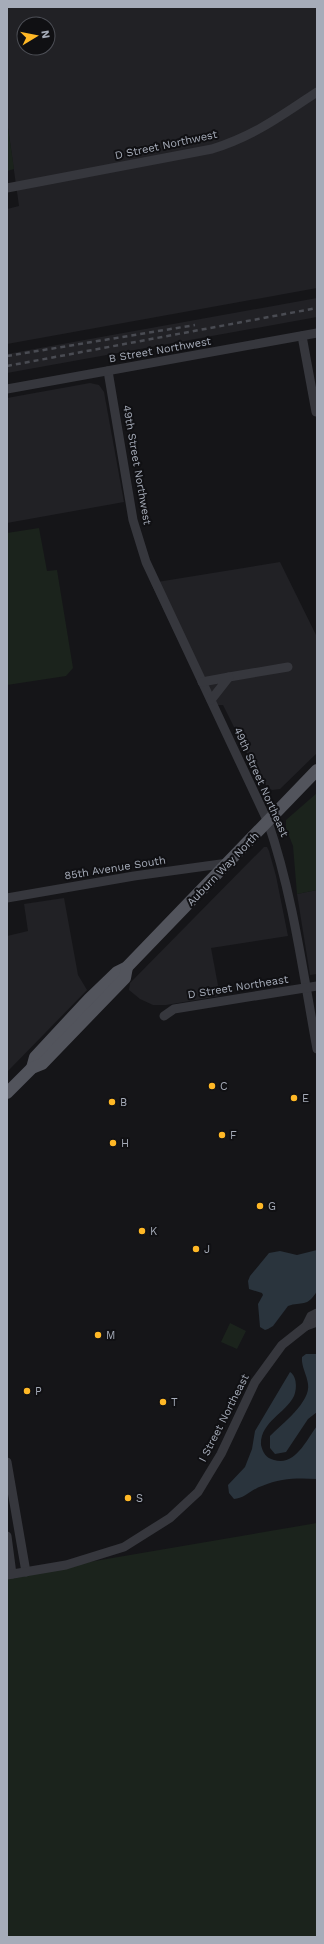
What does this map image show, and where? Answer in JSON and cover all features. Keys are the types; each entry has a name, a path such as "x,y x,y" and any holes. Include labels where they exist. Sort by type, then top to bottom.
{"main road":[{"name":"Auburn Way North","path":"34,1067 35,1058 56,1034 117,972 127,967 317,770"},
{"name":"Auburn Way North","path":"7,1093 34,1067 42,1064 125,978 127,967"}],"street":[{"name":"D Street Northwest","path":"7,188 184,156 218,147 256,132 317,92"},
{"name":"B Street Northwest","path":"7,389 317,333"},
{"path":"302,336 316,412"},
{"name":"49th Street Northwest","path":"108,371 133,520 146,562"},
{"name":"49th Street Northeast","path":"146,562 268,822 279,854 292,908 317,1049"},
{"path":"202,682 288,667"},
{"path":"211,700 229,677"},
{"name":"85th Avenue South","path":"7,898 134,876 228,863"},
{"name":"D Street Northeast","path":"164,1016 174,1009 317,986"},
{"name":"I Street Northeast","path":"306,1326 311,1316 317,1313"},
{"name":"I Street Northeast","path":"10,1574 66,1564 124,1547 170,1518 198,1492 221,1454 255,1382 282,1345 306,1326 317,1322"},
{"path":"7,1462 26,1572"},
{"path":"7,1536 10,1574"}],"shaded area":[{"path":"7,7 317,7 317,288 7,344 7,209 19,206 7,121"},
{"path":"7,121 14,169 7,171"},
{"path":"317,298 317,317 7,373 7,354"},
{"path":"90,383 99,385 104,392 124,502 7,523 7,398"},
{"path":"39,528 47,571 57,570 73,668 66,676 7,685 7,533"},
{"path":"280,562 317,637 317,753 280,789 272,790 267,787 252,763 223,705 209,705 151,583"},
{"path":"317,793 317,890 297,894 293,846 286,828 286,820"},
{"path":"264,847 267,847 269,851 276,876 288,936 211,948 220,996 166,1005 153,1005 140,999 129,990 130,983"},
{"path":"317,890 317,974 310,975 297,894"},
{"path":"64,898 78,975 87,990 7,1072 7,936 28,931 24,904"},
{"path":"317,1250 317,1291 307,1302 288,1306 273,1326 265,1330 260,1327 258,1304 263,1295 262,1293 249,1289 248,1281 250,1276 269,1253 280,1251 297,1255"},
{"path":"230,1323 246,1331 237,1349 221,1342"},
{"path":"306,1354 317,1354 317,1412 308,1419 286,1452 275,1454 270,1448 270,1436 295,1412 308,1391 308,1384 302,1360 302,1357"},
{"path":"290,1372 294,1376 296,1383 294,1396 264,1430 261,1445 264,1453 269,1458 281,1461 288,1459 300,1450 317,1426 317,1479 276,1481 258,1487 238,1499 234,1499 229,1493 228,1485 245,1467 252,1449 255,1431"},
{"path":"317,1523 317,1937 7,1937 7,1576"}],"railway":[{"path":"7,366 317,308"},
{"path":"7,356 195,325"}],"place":[{"name":"C","path":"212,1086"},
{"name":"E","path":"294,1098"},
{"name":"B","path":"112,1102"},
{"name":"F","path":"222,1135"},
{"name":"H","path":"113,1143"},
{"name":"G","path":"260,1206"},
{"name":"K","path":"142,1231"},
{"name":"J","path":"196,1249"},
{"name":"M","path":"98,1335"},
{"name":"P","path":"27,1391"},
{"name":"T","path":"163,1402"},
{"name":"S","path":"128,1498"}]}
